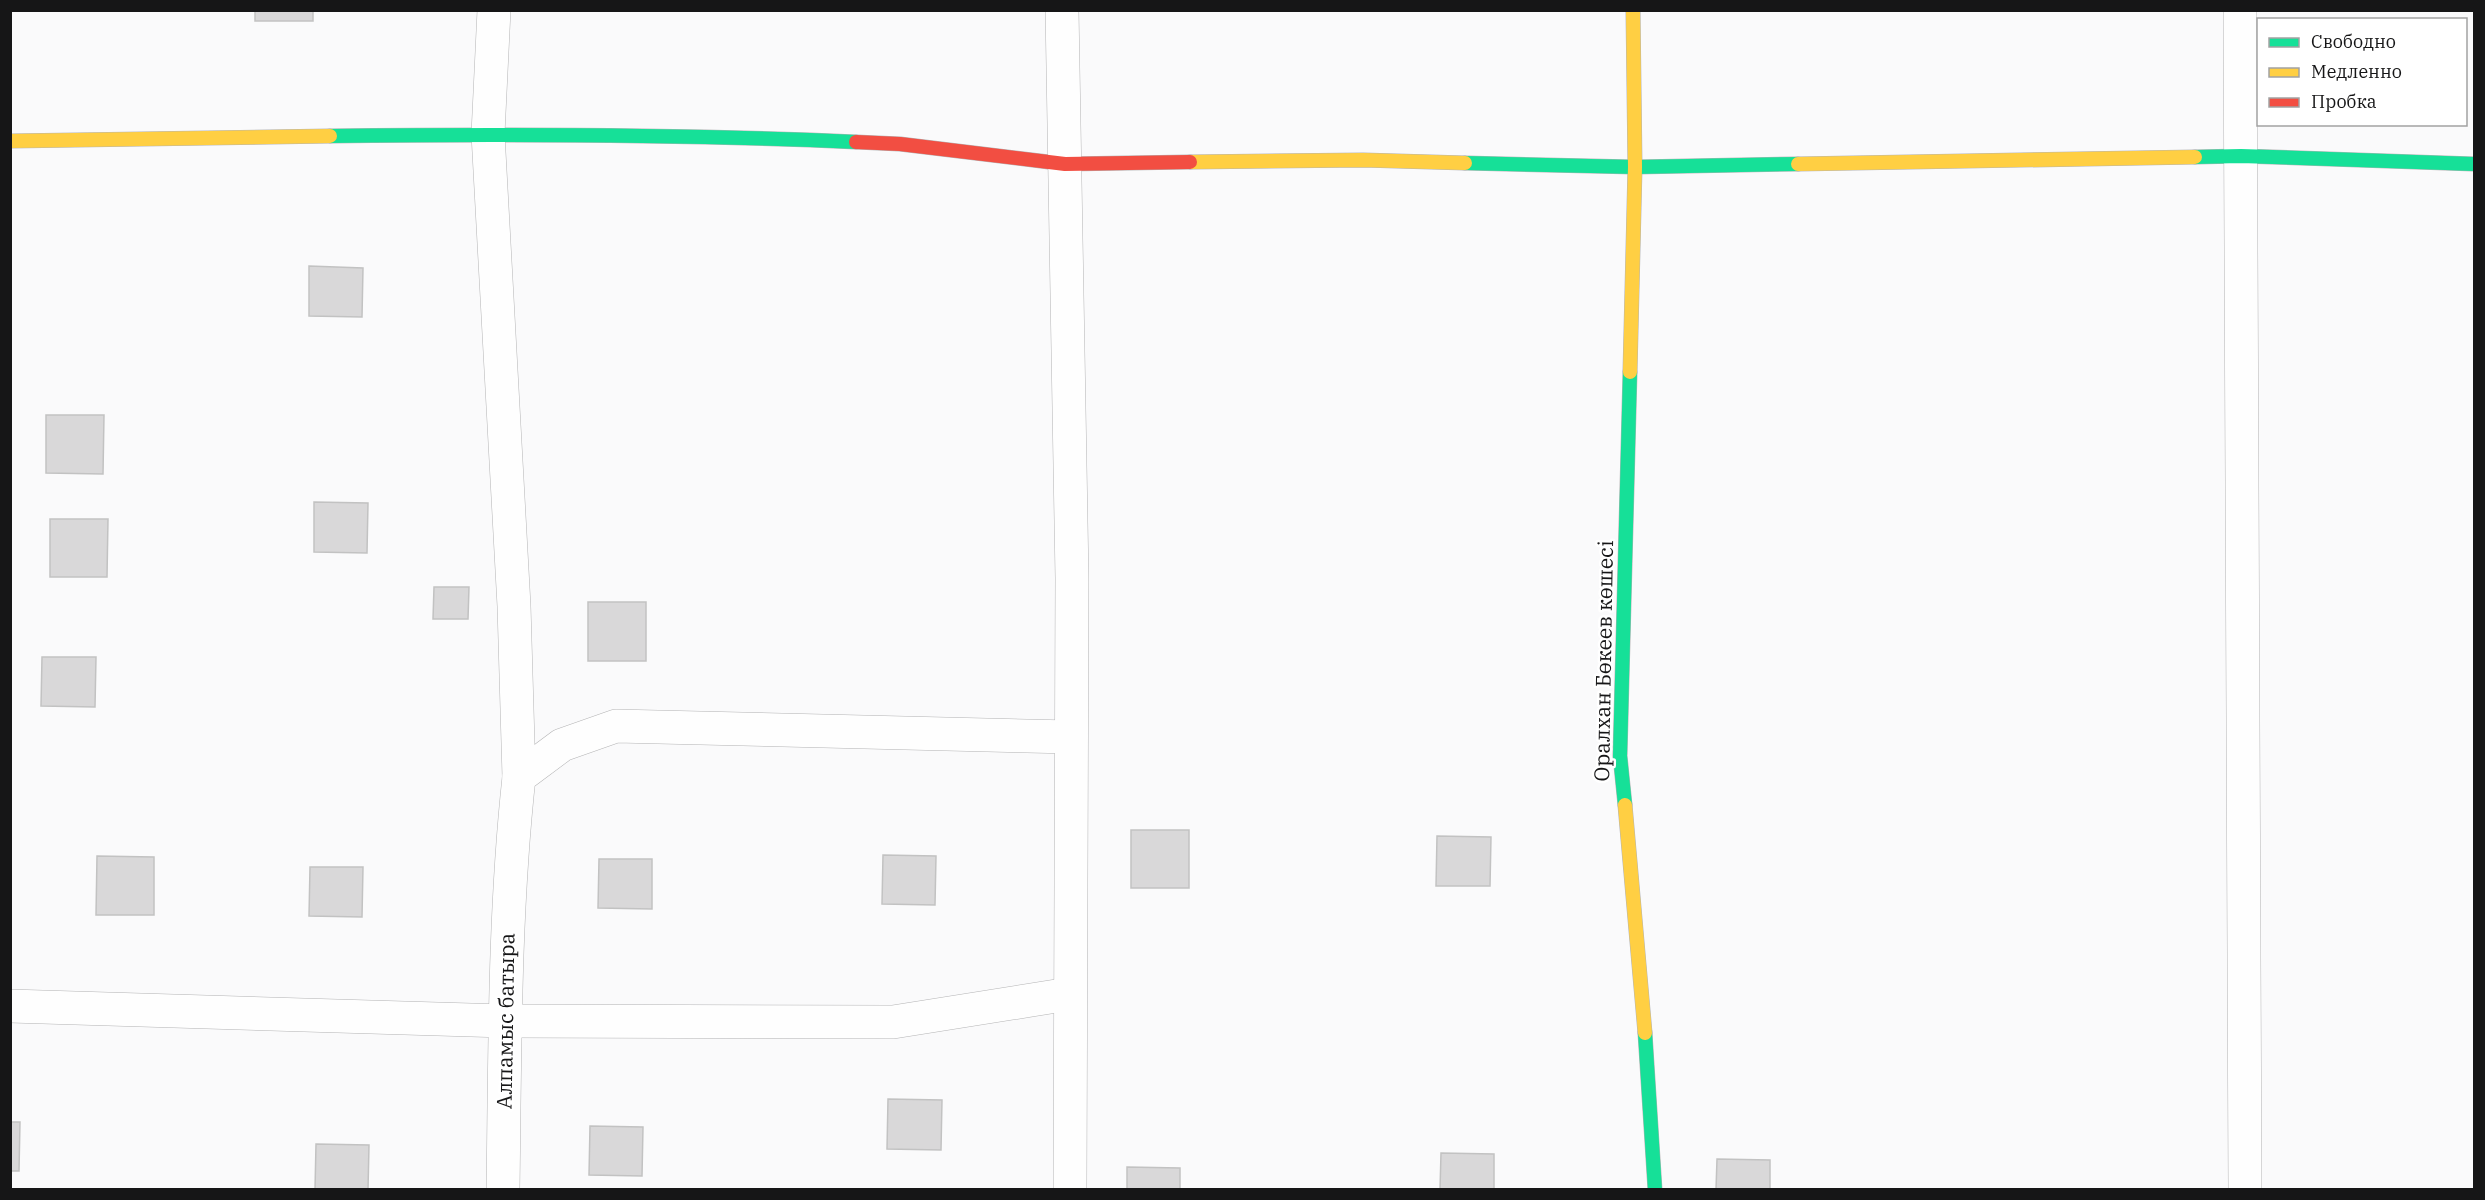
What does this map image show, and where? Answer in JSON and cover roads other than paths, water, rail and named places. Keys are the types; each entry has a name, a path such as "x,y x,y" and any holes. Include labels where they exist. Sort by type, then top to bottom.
{"street":[{"name":"Алпамыс батыра","path":"494,10 488,134 514,606 519,777 511,852 505,1021 503,1190"},
{"path":"1062,10 1072,578 1070,1190"},
{"name":"Оралхан Бөкеев көшесі","path":"1633,10 1635,167 1620,756 1646,1040 1655,1190"},
{"path":"2240,10 2245,1190"},
{"path":"10,141 488,134 740,136 900,144 1065,164 1363,160 1635,167 2241,156 2475,164"},
{"path":"519,777 562,745 616,726 1071,737"},
{"path":"10,1006 505,1021 893,1022 1070,994"}]}
